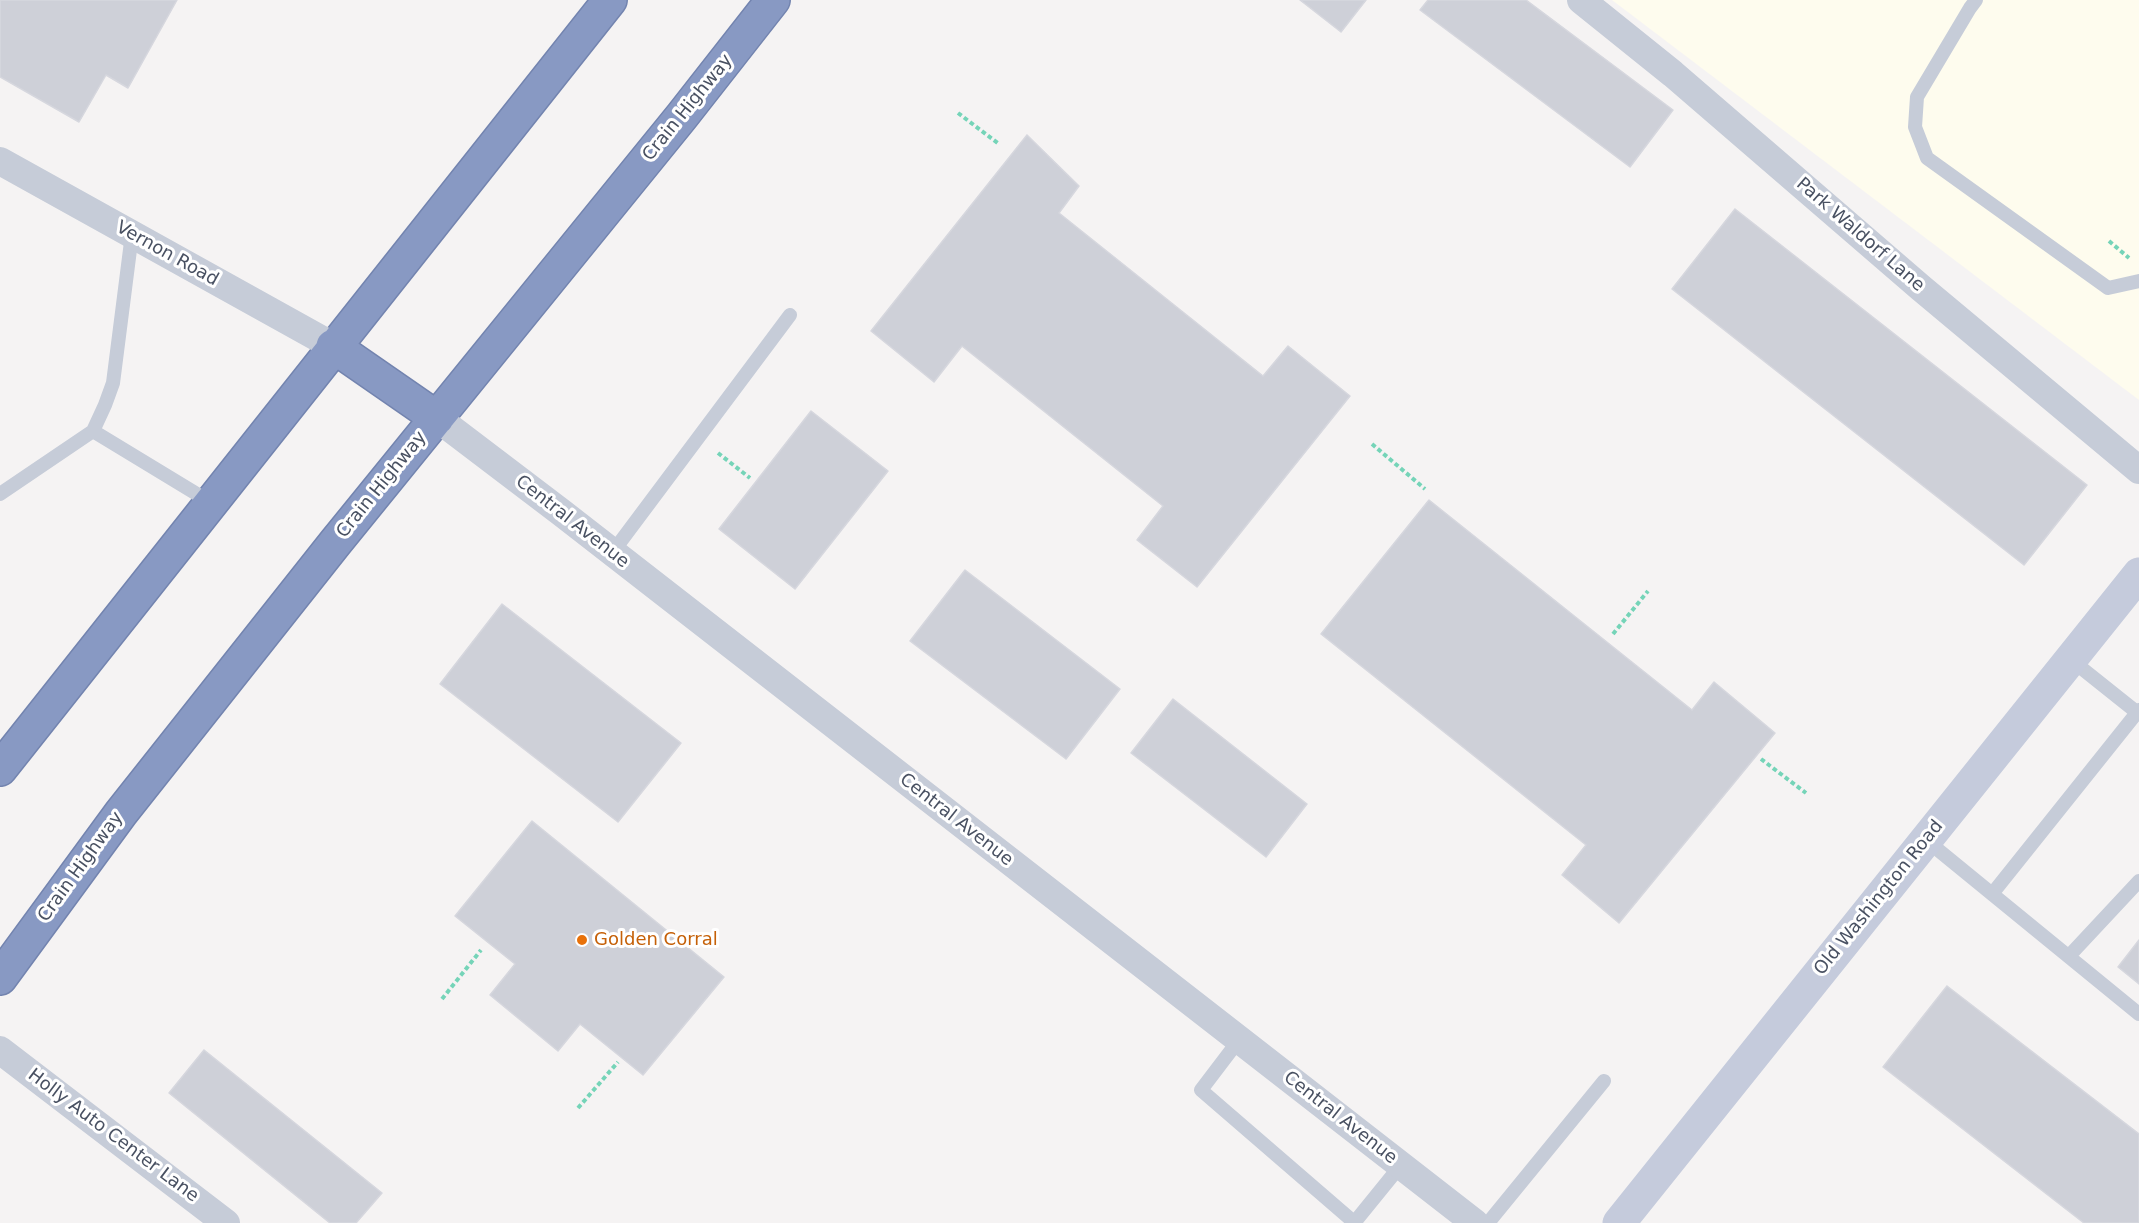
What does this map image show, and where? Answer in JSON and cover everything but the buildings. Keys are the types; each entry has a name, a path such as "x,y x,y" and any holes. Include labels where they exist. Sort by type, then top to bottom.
{"highway":[{"path":"1,766 610,0"},
{"name":"Crain Highway","path":"0,978 121,813 773,0"},
{"path":"333,346 436,418"}],"main road":[{"name":"Old Washington Road","path":"1618,1223 2139,574"}],"street":[{"name":"Park Waldorf Lane","path":"1581,0 1673,74 1921,288 2139,470"},
{"name":"Vernon Road","path":"0,161 333,346"},
{"name":"Central Avenue","path":"436,418 1475,1223"},
{"name":"Holly Auto Center Lane","path":"0,1050 226,1223"}],"lane":[{"path":"1976,0 1917,97 1915,127 1928,158 2108,288 2139,281"},
{"path":"0,494 93,431 113,383 132,234"},
{"path":"612,553 790,315"},
{"path":"93,431 210,502"},
{"path":"1992,894 2138,712 2070,659"},
{"path":"1926,840 2139,1014"},
{"path":"2069,956 2139,881"},
{"path":"1239,1040 1201,1090 1355,1223 1401,1165"},
{"path":"1488,1223 1604,1081"}],"path":[{"path":"958,112 999,144"},
{"path":"2109,241 2132,259"},
{"path":"698,438 750,478"},
{"path":"1372,444 1425,489"},
{"path":"1613,634 1648,591"},
{"path":"1761,759 1806,793"},
{"path":"442,999 481,950"},
{"path":"578,1108 618,1062"}],"shaded area":[{"path":"1612,0 2139,0 2139,400"}],"place":[{"name":"Golden Corral","path":"582,940"}]}
